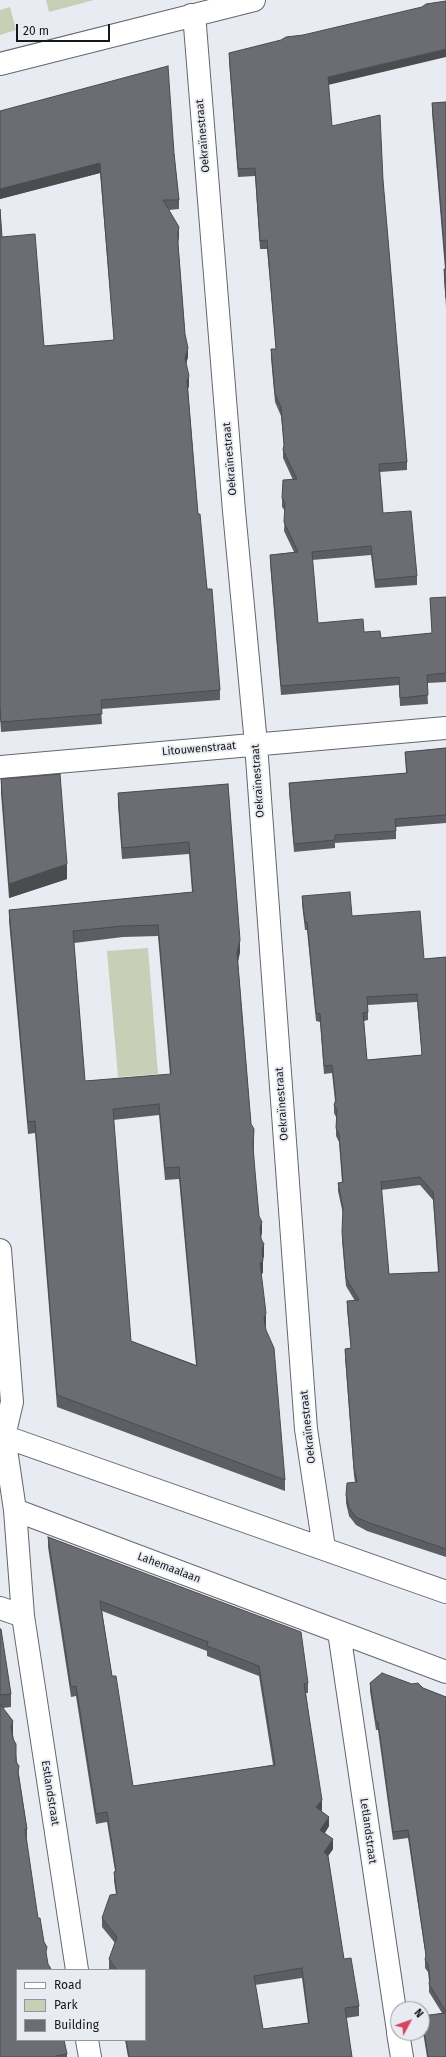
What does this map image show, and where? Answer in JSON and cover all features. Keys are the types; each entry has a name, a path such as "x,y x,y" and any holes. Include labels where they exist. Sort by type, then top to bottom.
{"street":[{"path":"0,64 191,14 254,0"},
{"name":"Oekraïnestraat","path":"191,14 195,34 234,511 256,744 306,1429 324,1548"},
{"name":"Litouwenstraat","path":"0,767 446,728"},
{"path":"0,1250 12,1402 2,1436 15,1510 23,1616 0,1608"},
{"path":"2,1436 446,1592"},
{"name":"Lahemaalaan","path":"15,1510 446,1672"},
{"name":"Estlandstraat","path":"23,1616 77,1969"},
{"name":"Letlandstraat","path":"339,1632 393,2001"},
{"path":"87,2041 90,2057"},
{"name":"Letlandstraat","path":"399,2041 402,2057"}],"green space":[{"path":"46,0 94,0 49,12"},
{"path":"10,7 16,30 0,35 0,10"},
{"path":"148,948 158,1074 118,1077 107,951"}],"building":[{"path":"446,1 446,49 328,77 332,126 380,115 383,180 407,462 379,464 383,513 411,511 417,576 375,580 371,546 312,552 318,623 363,619 364,632 380,631 381,638 432,633 430,598 446,597 446,673 427,675 428,695 400,698 399,677 281,686 270,555 298,552 284,522 285,503 282,498 283,480 297,479 283,450 284,445 281,407 275,394 271,349 276,349 267,240 260,241 255,168 238,169 229,53 281,40 286,37 303,35 422,7 426,4"},
{"path":"168,66 179,200 163,200 179,227 178,244 185,334 188,348 185,358 189,376 187,381 198,514 200,514 207,589 212,589 220,690 101,700 102,714 1,722 0,209 2,237 35,234 44,346 114,340 100,163 0,189 0,111"},
{"path":"446,102 446,269 432,103"},
{"path":"444,269 446,269 446,298"},
{"path":"446,748 446,815 395,819 396,831 335,835 335,840 294,844 289,783 407,773 405,752"},
{"path":"60,774 67,864 9,884 1,779"},
{"path":"228,784 240,940 237,953 251,1124 254,1129 253,1146 259,1216 262,1222 260,1227 261,1239 264,1244 262,1249 263,1261 260,1263 266,1313 264,1319 266,1330 274,1348 285,1480 57,1395 35,1121 28,1122 9,910 193,892 189,842 122,848 118,793","holes":["158,925 171,1074 85,1081 73,931 123,926","159,1104 165,1168 179,1167 197,1366 131,1341 113,1109"]},
{"path":"350,892 352,916 420,911 424,959 446,957 446,1549 356,1517 349,1508 346,1495 347,1483 357,1482 354,1468 345,1349 351,1348 347,1301 359,1300 346,1278 342,1232 343,1208 338,1183 343,1182 339,1134 336,1128 337,1110 334,1105 336,1100 332,1065 324,1066 320,1014 316,1013 307,922 305,922 302,896","holes":["417,994 422,1055 367,1060 363,1013 368,1012 367,997","420,1177 433,1192 439,1272 389,1274 381,1182"]},
{"path":"48,1537 301,1632 308,1683 304,1684 322,1800 316,1807 329,1817 320,1830 333,1839 324,1852 328,1856 344,1959 351,1958 359,2006 345,2008 352,2057 129,2057 126,2041 146,2041 146,1969 116,1969 109,1959 117,1937 102,1918 110,1895 117,1894 114,1872 116,1871 107,1812 96,1814 76,1686 71,1687","holes":["100,1601 208,1642 207,1646 259,1666 275,1765 133,1786 116,1676 112,1676","302,1968 309,2023 263,2029 254,1976"]},
{"path":"0,1629 11,1694 0,1695"},
{"path":"382,1673 412,1684 418,1683 423,1688 446,1697 446,2012 429,1984 430,1978 428,1964 425,1960 426,1955 408,1830 393,1832 378,1722 376,1721 370,1683"},
{"path":"0,1704 13,1721 11,1727 13,1739 16,1744 16,1762 19,1766 18,1772 27,1829 25,1829 38,1918 40,1918 44,1942 47,1947 46,1952 48,1964 51,1969 16,1969 16,2041 64,2041 67,2054 56,2057 0,2057"},
{"path":"446,2013 446,2057 428,2057 426,2041 430,2041 430,2015"}]}
